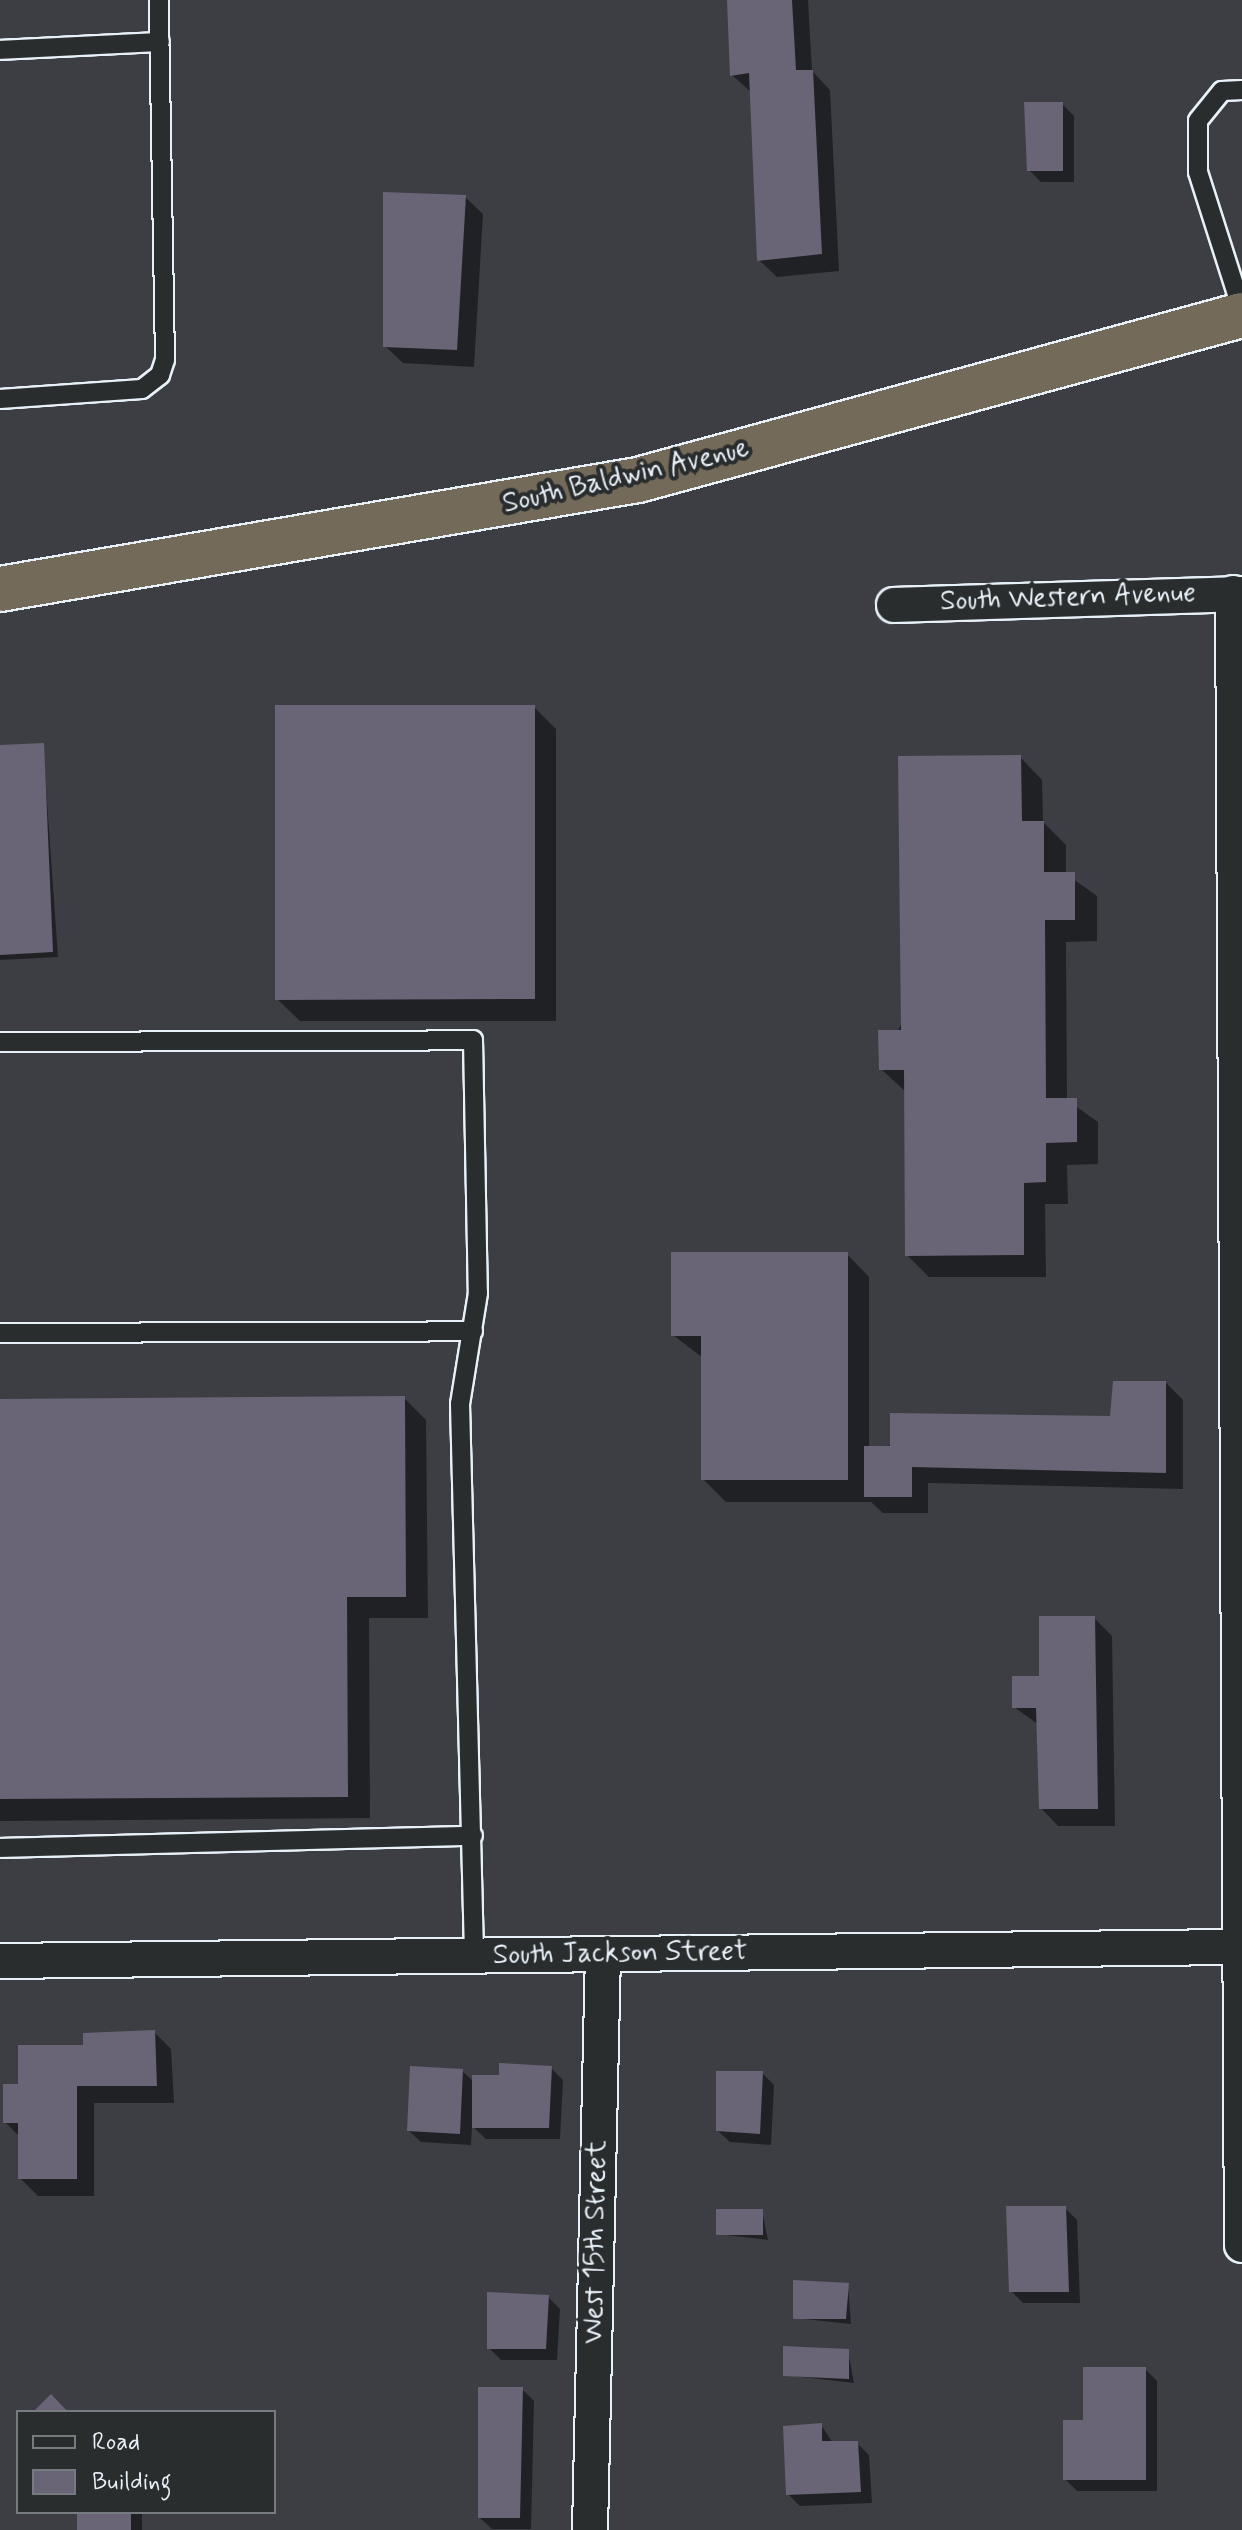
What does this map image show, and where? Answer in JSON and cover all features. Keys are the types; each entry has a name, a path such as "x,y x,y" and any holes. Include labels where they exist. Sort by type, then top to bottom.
{"highway":[{"name":"South Baldwin Avenue","path":"0,589 638,480 1242,313"}],"street":[{"name":"South Western Avenue","path":"894,605 1238,593"},
{"path":"1238,593 1242,2245"},
{"name":"South Jackson Street","path":"0,1961 1241,1947"},
{"name":"West 15th Street","path":"590,2530 603,1954"}],"lane":[{"path":"0,399 142,389 160,375 165,360 159,0"},
{"path":"0,50 160,42"},
{"path":"1242,90 1222,91 1198,121 1198,172 1242,313"},
{"path":"0,1042 473,1040 473,1331 460,1404 474,1955"},
{"path":"0,1333 473,1331"},
{"path":"0,1848 473,1836"}],"building":[{"path":"727,0 792,0 796,70 813,70 822,254 757,261 749,73 730,76"},
{"path":"1024,102 1063,102 1063,171 1027,171"},
{"path":"383,192 466,195 457,350 383,347"},
{"path":"275,705 535,705 535,999 275,1000"},
{"path":"44,743 53,952 0,955 0,745"},
{"path":"1021,755 1022,821 1044,821 1044,872 1075,872 1075,920 1045,920 1046,1098 1077,1098 1077,1142 1046,1143 1046,1182 1024,1183 1024,1255 905,1256 904,1070 879,1070 878,1030 901,1030 898,756"},
{"path":"671,1252 848,1252 848,1480 701,1480 701,1336 671,1336"},
{"path":"1113,1381 1166,1381 1166,1473 912,1467 912,1497 864,1497 864,1446 890,1446 890,1413 1110,1416"},
{"path":"405,1396 406,1597 347,1597 348,1797 0,1799 0,1399"},
{"path":"1039,1616 1095,1616 1098,1809 1039,1809 1036,1708 1012,1708 1012,1676 1039,1676"},
{"path":"155,2030 157,2086 77,2086 77,2179 18,2179 18,2123 3,2123 3,2084 18,2084 18,2045 83,2045 83,2033"},
{"path":"499,2063 552,2066 549,2128 472,2128 472,2075 499,2075"},
{"path":"410,2066 463,2069 460,2134 407,2131"},
{"path":"716,2071 763,2071 760,2134 716,2131"},
{"path":"1006,2206 1066,2206 1069,2292 1009,2292"},
{"path":"716,2209 763,2209 763,2235 716,2235"},
{"path":"793,2280 849,2283 846,2319 793,2319"},
{"path":"487,2292 549,2295 546,2349 487,2349"},
{"path":"783,2346 849,2349 849,2379 783,2376"},
{"path":"1083,2367 1146,2367 1146,2480 1063,2480 1063,2420 1083,2420"},
{"path":"478,2387 523,2387 520,2518 478,2518"},
{"path":"51,2394 66,2410 35,2410"},
{"path":"822,2423 822,2441 858,2441 861,2492 786,2495 783,2426"},
{"path":"77,2514 131,2514 131,2530 77,2530"}]}
